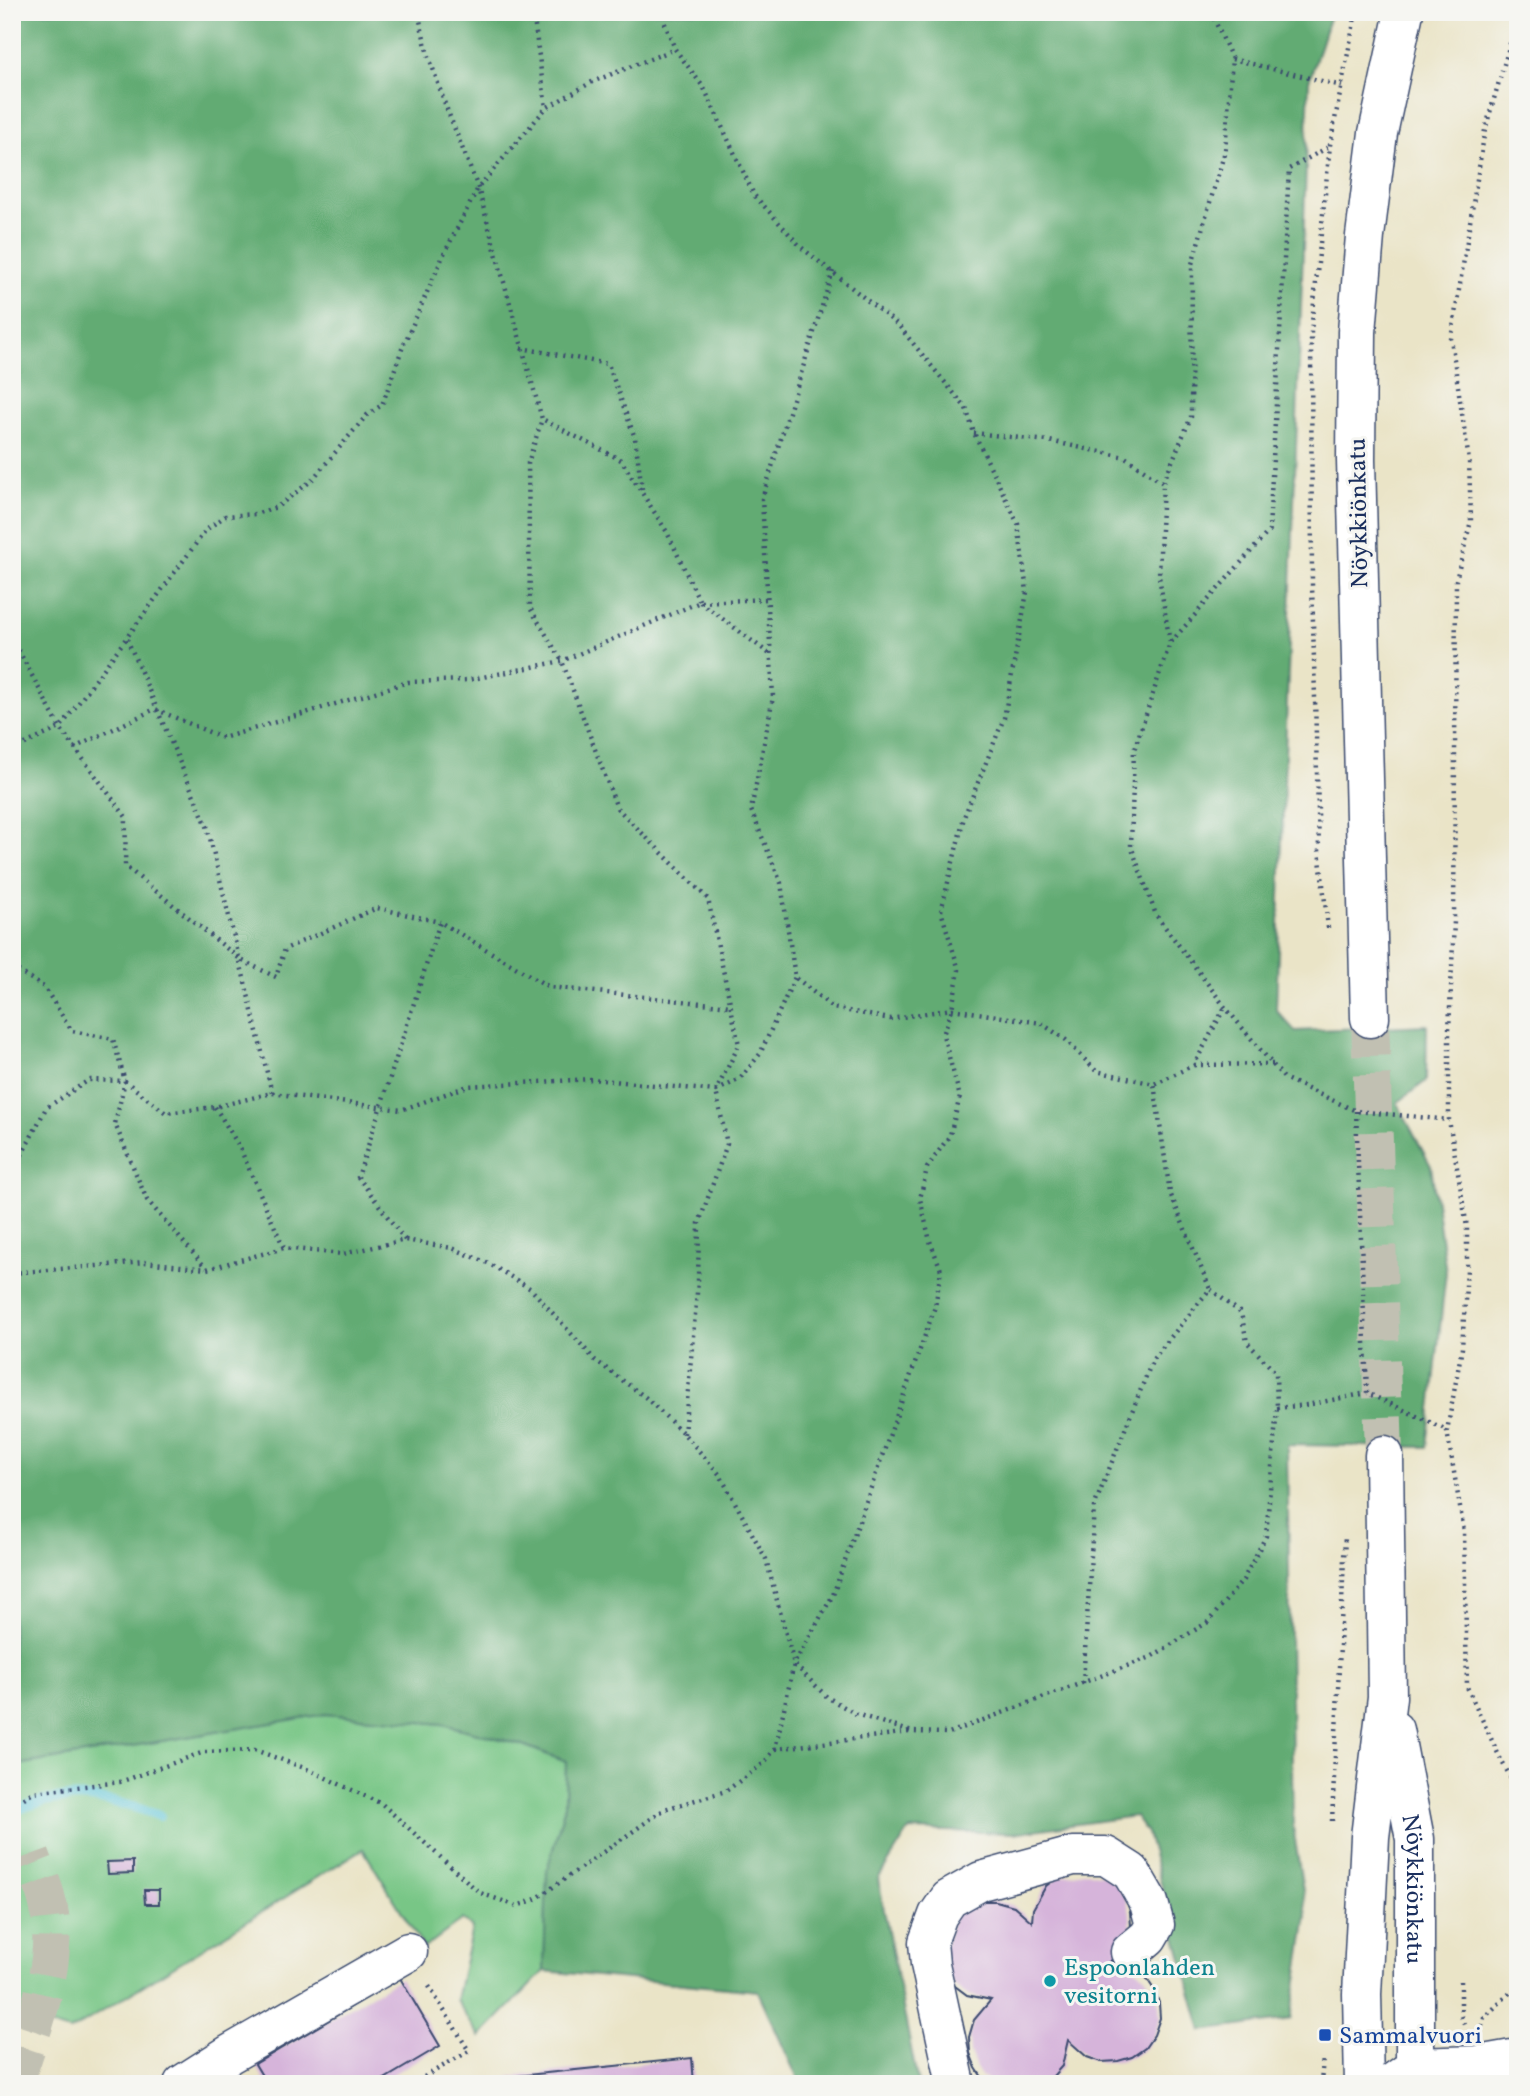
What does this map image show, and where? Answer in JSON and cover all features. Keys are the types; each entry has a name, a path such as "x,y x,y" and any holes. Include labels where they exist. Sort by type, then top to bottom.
{"main road":[{"name":"Nöykkiönkatu","path":"1370,1018 1356,460 1357,332 1365,236 1378,133 1404,12"},
{"name":"Nöykkiönkatu","path":"1364,2084 1362,1994 1370,1837 1387,1697 1384,1455"},
{"name":"Nöykkiönkatu","path":"1387,1697 1415,1839 1407,2078"},
{"path":"956,2084 930,1964 928,1942 938,1914 949,1899 981,1881 1073,1856 1106,1856 1131,1872 1149,1903 1154,1925 1148,1937 1130,1952"},
{"path":"183,2084 408,1952"},
{"path":"1407,2078 1518,2059"}],"path":[{"path":"418,12 427,51 478,188 542,419 528,463 530,608 562,661 617,808 708,899 739,1045 716,1091 727,1144 698,1223 698,1282 684,1434"},
{"path":"533,12 546,108"},
{"path":"12,1806 33,1792 120,1782 205,1752 255,1750 307,1769 382,1804 480,1893 517,1906 536,1899 665,1810 726,1791 764,1763 775,1749 794,1664 833,1595 935,1307 941,1270 930,1241 920,1199 928,1168 950,1135 960,1097 943,1035 952,1009 959,970 941,912 964,817 1004,718 1027,592 1018,524 974,433 966,408 898,325 801,247 754,195 704,88 675,49 664,21 664,12"},
{"path":"1170,643 1159,576 1163,483 1191,417 1192,264 1225,151 1232,59 1211,12"},
{"path":"1518,16 1485,130 1451,338 1469,461 1471,521 1456,580 1454,921 1449,1030 1449,1120 1467,1227 1467,1270 1462,1348 1447,1431 1464,1531 1467,1687 1518,1790"},
{"path":"12,750 60,728 206,530 225,516 255,514 277,507 311,481 367,415 383,405 402,349 428,289 478,188 546,108 592,82 675,49"},
{"path":"1232,59 1342,86"},
{"path":"1330,145 1289,170 1269,531 1170,643 1134,750 1131,846 1156,915 1225,1007 1284,1078 1356,1111 1449,1120"},
{"path":"12,1174 46,1108 89,1080 125,1080 166,1114 215,1107 272,1093 401,1111 468,1086 592,1079 716,1091 740,1079 760,1055 795,977 781,883 751,810 774,697 762,499 833,271"},
{"path":"521,348 608,364 635,438 642,493"},
{"path":"542,419 621,460 667,532 700,602 771,655"},
{"path":"974,433 1049,442 1125,457 1163,483"},
{"path":"74,747 155,709 223,738 408,682 468,680 562,661 700,602 768,599"},
{"path":"12,638 60,728 126,817 125,866 241,960 276,977 285,949 377,908 440,922 550,987 730,1006"},
{"path":"126,638 207,826 272,1093"},
{"path":"405,1240 358,1177 440,922"},
{"path":"12,967 44,986 72,1031 113,1039 125,1080 115,1124 147,1200 207,1269"},
{"path":"795,977 833,1008 890,1019 952,1009 1041,1023 1066,1040 1096,1071 1154,1084 1194,1065 1273,1063"},
{"path":"1194,1065 1225,1007"},
{"path":"775,1749 912,1732 949,1733 1151,1657 1208,1622 1243,1580 1266,1536 1277,1409 1276,1373 1247,1342 1241,1313 1210,1289 1170,1193 1154,1084"},
{"path":"215,1107 239,1146 284,1248"},
{"path":"1356,1111 1367,1393"},
{"path":"12,1273 145,1262 207,1269 284,1248 343,1254 405,1240 452,1248 488,1263 531,1289 595,1360 645,1397 684,1434 720,1475 766,1559 794,1664 827,1697 856,1714 912,1732"},
{"path":"1083,1683 1094,1507 1153,1359 1210,1289"},
{"path":"1277,1409 1367,1393 1447,1431"},
{"path":"1331,1831 1345,1525"},
{"path":"408,1952 469,2051 412,2084"},
{"path":"1461,1981 1461,2016 1467,2033"},
{"path":"1480,2031 1484,2018 1518,1985"},
{"path":"1321,2084 1324,2047"}],"green space":[{"path":"12,12 1331,12 1309,81 1276,1010 1295,1031 1427,1025 1426,1081 1397,1103 1431,1166 1446,1272 1427,1447 1287,1445 1293,1827 1307,1916 1291,2019 1202,2031 1147,1833 1135,1816 1013,1833 909,1830 878,1879 918,2084 800,2084 758,1991 544,1971 547,1871 565,1806 566,1761 520,1744 443,1724 325,1714 12,1766"},
{"path":"325,1714 443,1724 520,1744 566,1762 565,1806 547,1871 544,1971 480,2037 456,2000 472,1928 463,1919 424,1948 363,1849 70,2031 12,2015 12,1766"}],"building":[{"path":"133,1861 133,1873 108,1874 107,1862"},
{"name":"Espoonlahden vesitorni","path":"1088,1871 1104,1876 1116,1885 1126,1898 1131,1927 1119,1954 1109,1962 1133,1967 1145,1976 1155,1991 1160,2018 1154,2035 1145,2048 1132,2057 1101,2062 1087,2057 1068,2040 1062,2066 1046,2084 991,2084 976,2068 970,2053 969,2037 974,2020 991,2000 967,1995 955,1986 946,1974 941,1960 955,1914 981,1901 996,1901 1014,1906 1032,1922 1033,1909 1046,1886 1058,1877"},
{"path":"144,1890 159,1890 159,1904 145,1904"},
{"path":"400,1978 440,2046 376,2084 267,2084 255,2064"},
{"path":"12,2054 33,2060 27,2084 12,2084"},
{"path":"692,2058 694,2084 509,2084 508,2077"}],"waterway":[{"path":"12,1812 50,1800 86,1798 123,1804 160,1816"}],"tunnel":[{"path":"1370,1018 1384,1455"},
{"path":"14,2084 44,1991 51,1943 51,1919 46,1896 31,1855"}],"place":[{"name":"Espoonlahden vesitorni","path":"1050,1981"},
{"name":"Sammalvuori","path":"1325,2035"}]}
